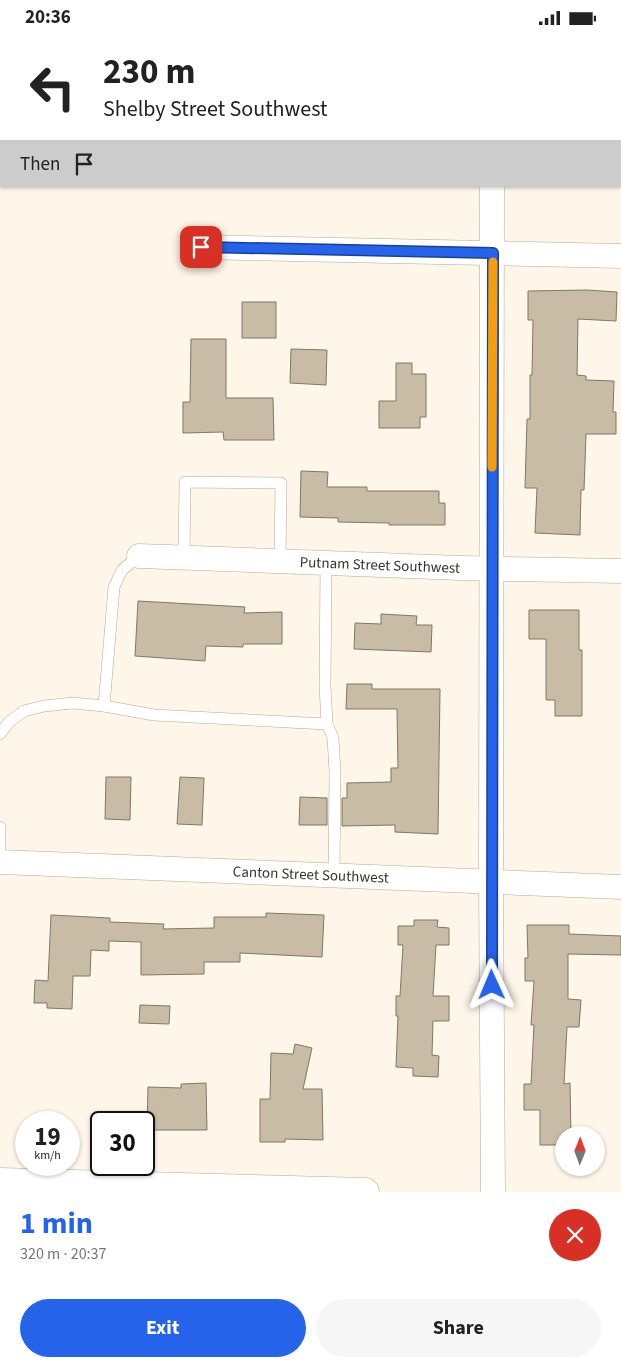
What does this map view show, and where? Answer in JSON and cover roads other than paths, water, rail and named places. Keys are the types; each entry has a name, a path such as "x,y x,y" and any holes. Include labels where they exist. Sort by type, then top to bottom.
{"main road":[{"path":"0,1182 176,1189 365,1192"}],"street":[{"path":"492,187 492,1192"},
{"path":"201,247 621,256"},
{"name":"Putnam Street Southwest","path":"139,556 492,569 621,571"},
{"name":"Canton Street Southwest","path":"0,862 334,877 621,887"}],"lane":[{"path":"184,558 185,481 282,483 280,561"},
{"path":"104,706 114,587 122,570 139,556"},
{"path":"326,563 325,686 327,724 333,738 335,772 334,877"},
{"path":"0,734 9,721 24,711 44,706 73,703 104,706 154,715 327,724"},
{"path":"0,827 0,857"}]}
